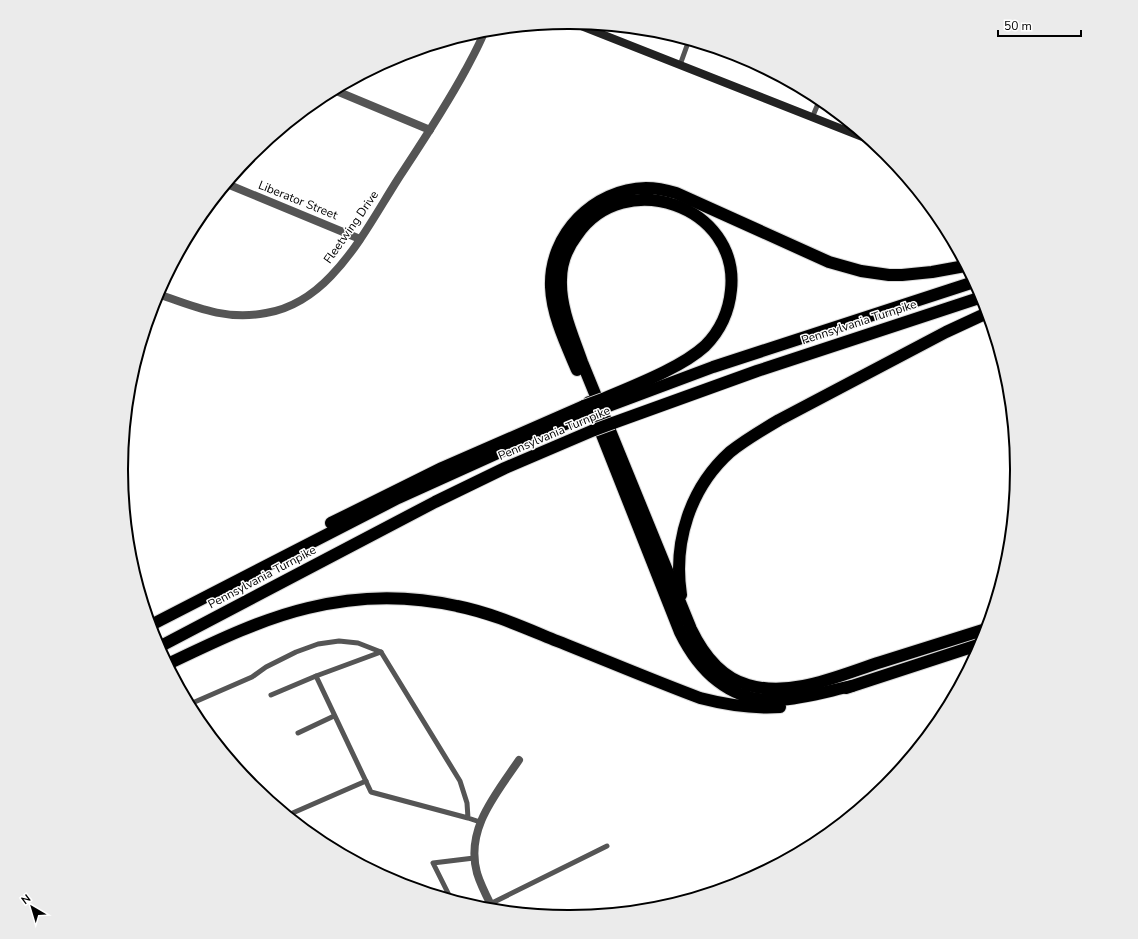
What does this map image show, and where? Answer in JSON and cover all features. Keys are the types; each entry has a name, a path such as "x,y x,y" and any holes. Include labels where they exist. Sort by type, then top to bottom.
{"highway":[{"path":"852,686 791,699 764,700 740,694 731,690 713,678 698,662 686,643 676,620 561,330 551,287 551,276 555,255 565,234 572,224 587,210 600,201 615,194 624,191 649,188 665,190 686,196 810,254 845,267 889,275 902,275 960,267"},
{"path":"605,403 693,355 713,338 724,319 732,285 729,263 725,251 720,241 708,225 700,218 682,207 661,200 640,199 620,203 601,212 584,225 572,241 564,260 561,289 565,310 582,362 691,630 703,651 718,668 737,681 746,685 768,689 791,688 820,681 978,631"},
{"name":"Pennsylvania Turnpike","path":"156,622 398,498 586,410 968,284"},
{"name":"Pennsylvania Turnpike","path":"165,644 435,502 505,468 594,430 756,370 975,299"},
{"path":"684,612 680,586 679,564 684,528 692,504 698,492 721,461 741,444 779,420 933,339 981,316"},
{"path":"173,662 250,628 292,612 361,599 394,598 442,603 485,613 514,623 700,698 724,704 752,708 803,704 852,686 972,647"}],"street":[{"path":"596,30 854,134"},
{"name":"Fleetwing Drive","path":"164,296 217,314 246,315 267,313 289,306 307,297 331,276 360,239 430,130 463,74 481,37"},
{"path":"341,93 430,130"},
{"name":"Liberator Street","path":"232,186 360,239"},
{"path":"489,903 479,879 474,858 476,835 488,804 519,760"}],"lane":[{"path":"680,65 687,45"},
{"path":"812,118 817,105"},
{"path":"195,702 252,677 266,667 296,652 318,644 339,641 352,642 380,652 460,781 467,803 468,818"},
{"path":"271,695 380,652"},
{"path":"316,676 371,792 480,822"},
{"path":"298,733 334,716"},
{"path":"293,813 366,781"},
{"path":"497,904 607,846"},
{"path":"448,893 433,863 474,858"}]}
